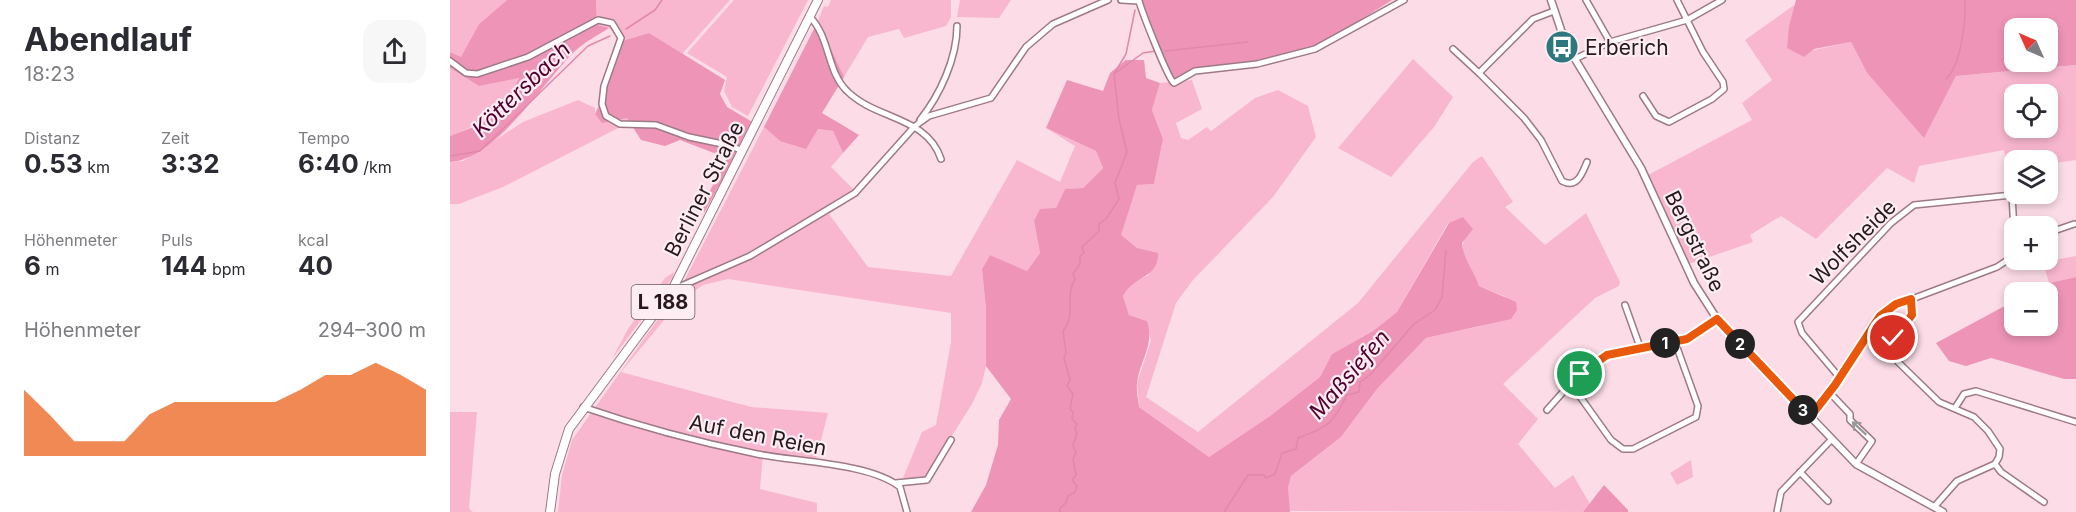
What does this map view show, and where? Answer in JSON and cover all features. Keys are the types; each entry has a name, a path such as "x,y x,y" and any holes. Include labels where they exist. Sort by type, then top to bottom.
{"main road":[{"name":"Berliner Straße","path":"550,512 561,449 569,429 583,407 672,290 818,0"}],"street":[{"path":"915,126 929,116 991,98 1026,47 1053,24 1108,0"},
{"path":"1121,0 1139,3 1147,29 1163,57 1168,78 1174,83 1195,71 1257,64 1315,49 1404,0"},
{"name":"Bergstraße","path":"1551,0 1575,59 1641,168 1694,283 1717,319 1856,464 1870,474 1943,512"},
{"path":"1586,0 1610,42"},
{"path":"1643,96 1658,118 1669,122 1712,99 1724,88 1723,82 1677,0"},
{"path":"1575,59 1610,42 1687,20 1722,0"},
{"path":"1479,73 1533,19 1554,11"},
{"path":"810,17 831,54 837,78 847,91 871,107 915,126 937,147 941,159"},
{"path":"450,61 466,74 477,74 528,57 593,21 608,21 616,26 621,38 604,86 602,104 606,116 620,124 656,125 689,137 732,146 742,152"},
{"path":"672,290 675,291 750,256 855,193 931,106 944,79 957,40 957,26"},
{"path":"1453,49 1530,125 1541,140 1562,181 1571,183 1577,181 1587,162"},
{"name":"Wolfsheide","path":"1840,378 1802,333 1798,322 1891,223 1914,205 2012,195 2013,216"},
{"path":"2058,229 2074,224"},
{"path":"1810,417 1830,393 1880,316 1896,304 1997,267 2004,262"},
{"path":"1911,299 1912,315 1893,338 1894,355 1901,367 1939,402 1974,417 1988,431 2000,449 1999,458 1995,464 1957,481 1935,506"},
{"path":"1625,305 1640,347"},
{"path":"1547,410 1591,364 1607,355 1675,342 1697,334 1717,319"},
{"path":"1571,384 1611,440 1623,449 1633,449 1696,417 1698,406 1675,342"},
{"path":"1955,408 1964,394 1976,391 2076,422"},
{"path":"1830,393 1850,414 1850,420 1872,441 1856,464"},
{"name":"Auf den Reien","path":"583,407 658,432 761,455 843,467 896,483"},
{"path":"896,483 927,480 951,440"},
{"path":"1777,512 1776,506 1781,492 1831,440"},
{"path":"1995,464 2001,472 2044,502"},
{"path":"1800,472 1828,501"},
{"path":"896,483 903,491 907,512"}],"shaded area":[{"path":"450,0 507,0 479,24 461,58 450,52"},
{"path":"507,0 596,0 597,25 609,28 575,51 501,134 467,158 450,162 450,136 476,126 501,108 519,78 479,86 450,68 450,52 461,57 479,24"},
{"path":"596,0 730,0 682,54 649,33 622,41 609,28 597,25"},
{"path":"734,0 808,0 748,116 732,107 724,91 727,77 687,53"},
{"path":"831,0 951,0 951,17 946,26 904,38 899,29 868,37 844,77 818,21 824,6 828,7"},
{"path":"960,0 1011,0 999,18 957,17"},
{"path":"1141,0 1392,0 1315,49 1201,71 1177,82 1168,78 1164,57"},
{"path":"1796,0 2076,0 2076,65 2058,67 2058,18 2004,18 2004,72 1956,76 1924,138 1867,73 1851,42 1814,49 1804,57 1787,48 1789,26"},
{"path":"1797,3 1789,26 1814,50 1851,42 1867,73 1924,137 1956,76 2004,72 2058,72 2058,67 2076,65 2076,160 2058,163 2058,150 2004,150 1919,166 1914,183 1887,168 1816,239 1781,216 1750,235 1753,242 1689,264 1648,175 1752,120 1742,103 1772,80 1745,40"},
{"path":"818,21 844,77 822,113 859,135 843,153 833,131 818,129 806,149 780,141 764,127"},
{"path":"649,33 725,80 720,94 727,107 754,123 704,213 703,204 727,158 680,140 665,146 641,140 627,118 602,123 595,114 606,91 622,41"},
{"path":"1413,59 1453,97 1434,127 1391,177 1338,148"},
{"path":"1126,60 1144,60 1146,78 1160,83 1152,110 1163,139 1154,184 1137,185 1121,235 1137,248 1158,253 1157,261 1150,272 1133,284 1123,296 1129,315 1147,321 1149,329 1148,345 1137,382 1139,407 1209,457 1270,416 1320,377 1332,354 1373,331 1397,312 1449,223 1463,217 1473,229 1462,243 1479,286 1516,302 1517,310 1511,319 1426,338 1377,389 1341,437 1291,476 1288,488 1290,512 971,512 986,485 998,445 999,420 1011,399 986,366 986,309 982,269 990,255 1027,271 1040,253 1034,221 1040,209 1056,208 1065,189 1083,188 1103,168 1096,151 1046,128 1067,80 1103,91 1110,73"},
{"path":"450,68 479,86 519,77 505,99 491,114 474,126 450,136"},
{"path":"1192,80 1202,109 1176,123 1181,138 1188,140 1207,127 1211,131 1255,98 1278,90 1308,106 1316,137 1273,197 1193,280 1176,303 1146,397 1198,432 1358,303 1473,162 1482,156 1513,202 1505,207 1545,245 1586,213 1620,282 1619,286 1595,298 1503,384 1538,419 1518,444 1555,488 1573,475 1590,504 1583,512 1288,511 1288,488 1291,476 1341,437 1377,389 1426,338 1481,326 1506,297 1479,286 1463,253 1469,230 1448,223 1397,312 1373,331 1332,354 1320,377 1270,416 1209,457 1139,407 1137,383 1151,341 1147,321 1129,315 1123,296 1129,284 1149,275 1137,248 1120,235 1137,185 1154,184 1163,139 1152,110 1160,83"},
{"path":"578,100 595,108 595,114 627,118 630,122 503,187 459,204 450,204 450,162 463,161 523,122"},
{"path":"764,127 780,141 818,129 833,131 843,153 831,167 859,195 829,214 868,267 951,276 1017,160 1060,182 1075,146 1046,128 1096,151 1103,168 1083,188 1065,189 1056,208 1034,221 1040,253 1027,271 990,255 982,269 986,309 986,366 982,383 972,404 925,478 903,478 922,432 936,425 951,342 951,313 728,279 703,285 679,302 621,372 751,407 828,413 816,460 763,454 760,489 817,503 817,512 558,512 562,475 572,440 678,291 703,280 702,277 682,285"},
{"path":"2076,256 2076,277 2049,282 2045,270 2058,270 2058,259"},
{"path":"674,272 673,277 612,359 628,329 665,278"},
{"path":"2076,277 2076,379 2064,379 1991,358 1966,366 1949,361 1936,343 2004,306 2004,336 2058,336 2058,282 2054,282"},
{"path":"450,412 477,412 469,508 472,512 450,512"},
{"path":"1691,460 1693,477 1677,485 1670,473"},
{"path":"1604,485 1628,510 1628,512 1583,512"}],"waterway":[{"name":"Köttersbach","path":"626,29 655,10 662,0"},
{"path":"1946,79 1959,54 1965,19 1965,0"},
{"path":"1060,512 1060,508 1066,503 1068,496 1075,492 1077,486 1072,480 1076,475 1073,459 1076,453 1073,445 1077,434 1075,428 1077,424 1072,419 1073,412 1070,409 1073,394 1067,386 1070,380 1064,358 1066,353 1063,331 1069,318 1070,292 1075,279 1073,274 1080,264 1080,256 1084,253 1082,247 1099,231 1099,224 1106,219 1119,199 1115,183 1127,152 1119,119 1114,74 1126,54 1135,10"},
{"name":"Köttersbach","path":"450,156 480,151 588,46 610,36"},
{"path":"1165,51 1248,42"},
{"path":"1114,74 1143,53 1156,51"},
{"name":"Maßsiefen","path":"1224,512 1248,475 1264,475 1266,478 1275,474 1282,453 1296,449 1298,438 1329,423 1347,395 1359,392 1360,382 1370,375 1414,324 1435,310 1442,297 1446,250"}],"place":[{"name":"Erberich","path":"1562,47"}],"route":[{"path":"1580,374 1591,364 1607,355 1622,350 1687,339 1717,319 1810,417 1835,385 1880,316 1896,304 1911,299 1912,315 1893,338"}]}
